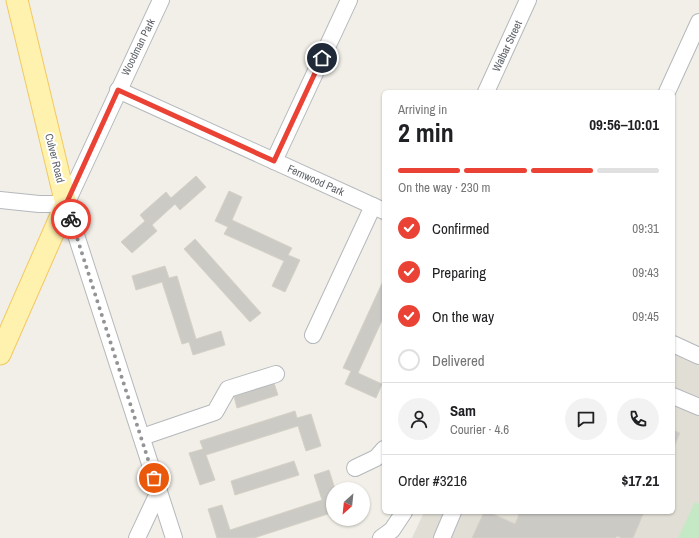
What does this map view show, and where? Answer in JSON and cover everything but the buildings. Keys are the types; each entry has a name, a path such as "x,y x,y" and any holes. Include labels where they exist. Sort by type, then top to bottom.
{"main road":[{"name":"Culver Road","path":"17,0 66,204"},
{"path":"0,354 66,204"}],"street":[{"name":"Woodman Park","path":"66,204 161,0"},
{"path":"274,161 348,0"},
{"name":"Walbar Street","path":"487,90 528,0"},
{"path":"668,90 699,22"},
{"name":"Fernwood Park","path":"118,90 378,208"},
{"path":"0,200 39,204 66,204 174,538"},
{"path":"313,335 378,208"},
{"path":"675,345 699,356"},
{"path":"142,437 215,412 228,389 276,374"},
{"path":"675,397 699,408"},
{"path":"355,468 381,458"},
{"path":"137,538 159,491"},
{"path":"382,538 392,530 403,514"},
{"path":"442,538 451,514"}],"shaded area":[{"path":"675,355 699,366 699,538 412,538 423,514 675,514"}],"green space":[{"path":"695,502 699,504 699,538 678,538"}],"way so far":[{"path":"71,219 154,478"}],"route":[{"path":"71,219 66,204 118,90 274,161 322,58"}]}
